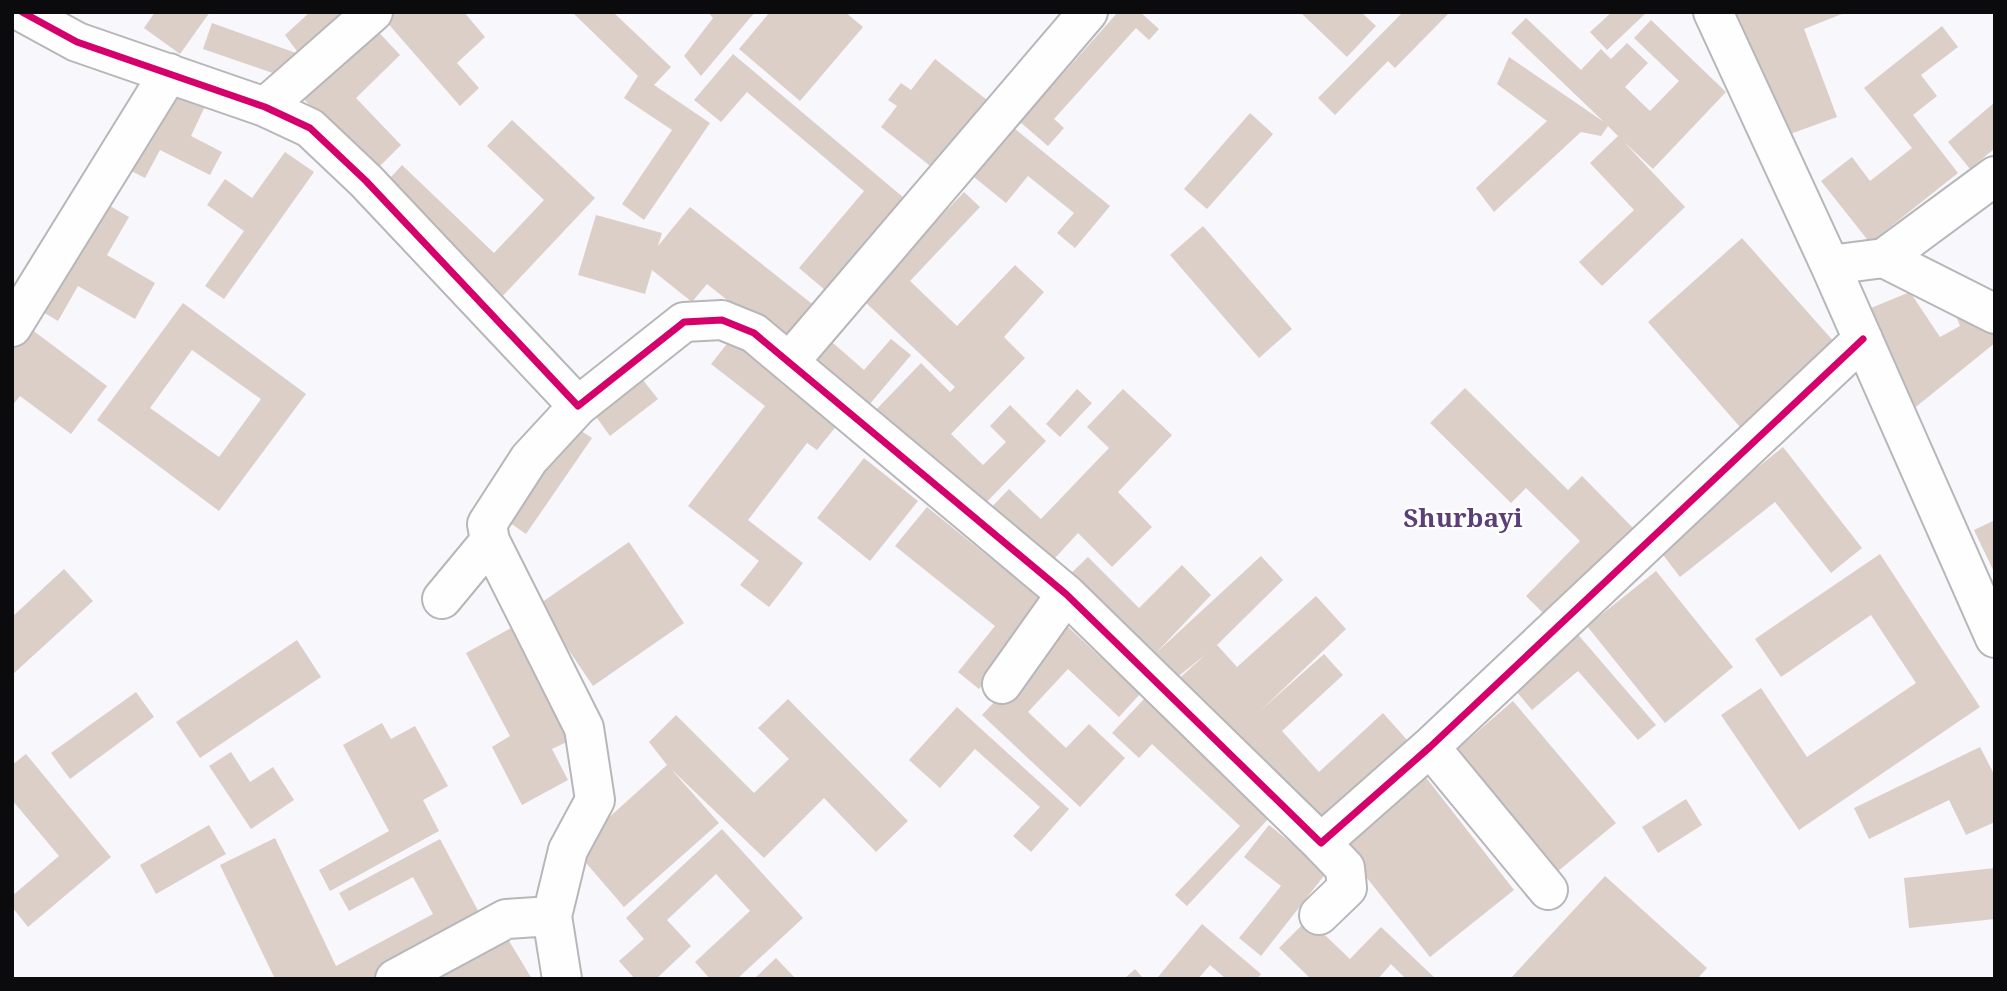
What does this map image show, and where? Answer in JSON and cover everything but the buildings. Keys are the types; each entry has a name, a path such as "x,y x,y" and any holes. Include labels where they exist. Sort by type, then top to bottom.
{"street":[{"path":"23,12 77,42 265,107 310,128 366,181 578,405"},
{"path":"265,107 373,12"},
{"path":"790,361 1088,12"},
{"path":"1713,12 1830,264 1995,638"},
{"path":"12,327 169,73"},
{"path":"1830,264 1884,258 1995,176"},
{"path":"1884,258 1995,313"},
{"path":"562,979 552,916 568,850 595,800 584,728 490,541 487,524 529,459 578,405 684,322 722,320 754,333 1066,594 1345,868 1347,888 1320,915"},
{"path":"1321,843 1430,747 1863,339"},
{"path":"442,599 490,541"},
{"path":"1002,684 1066,594"},
{"path":"1430,747 1548,890"},
{"path":"395,979 506,919 552,916"}],"cycle path":[{"path":"22,12 77,42 265,107 310,128 366,181 578,406 684,322 722,320 754,333 1066,594 1321,843 1430,747 1863,339"}],"district":[{"name":"Shurbayi","path":"1463,517"}]}
